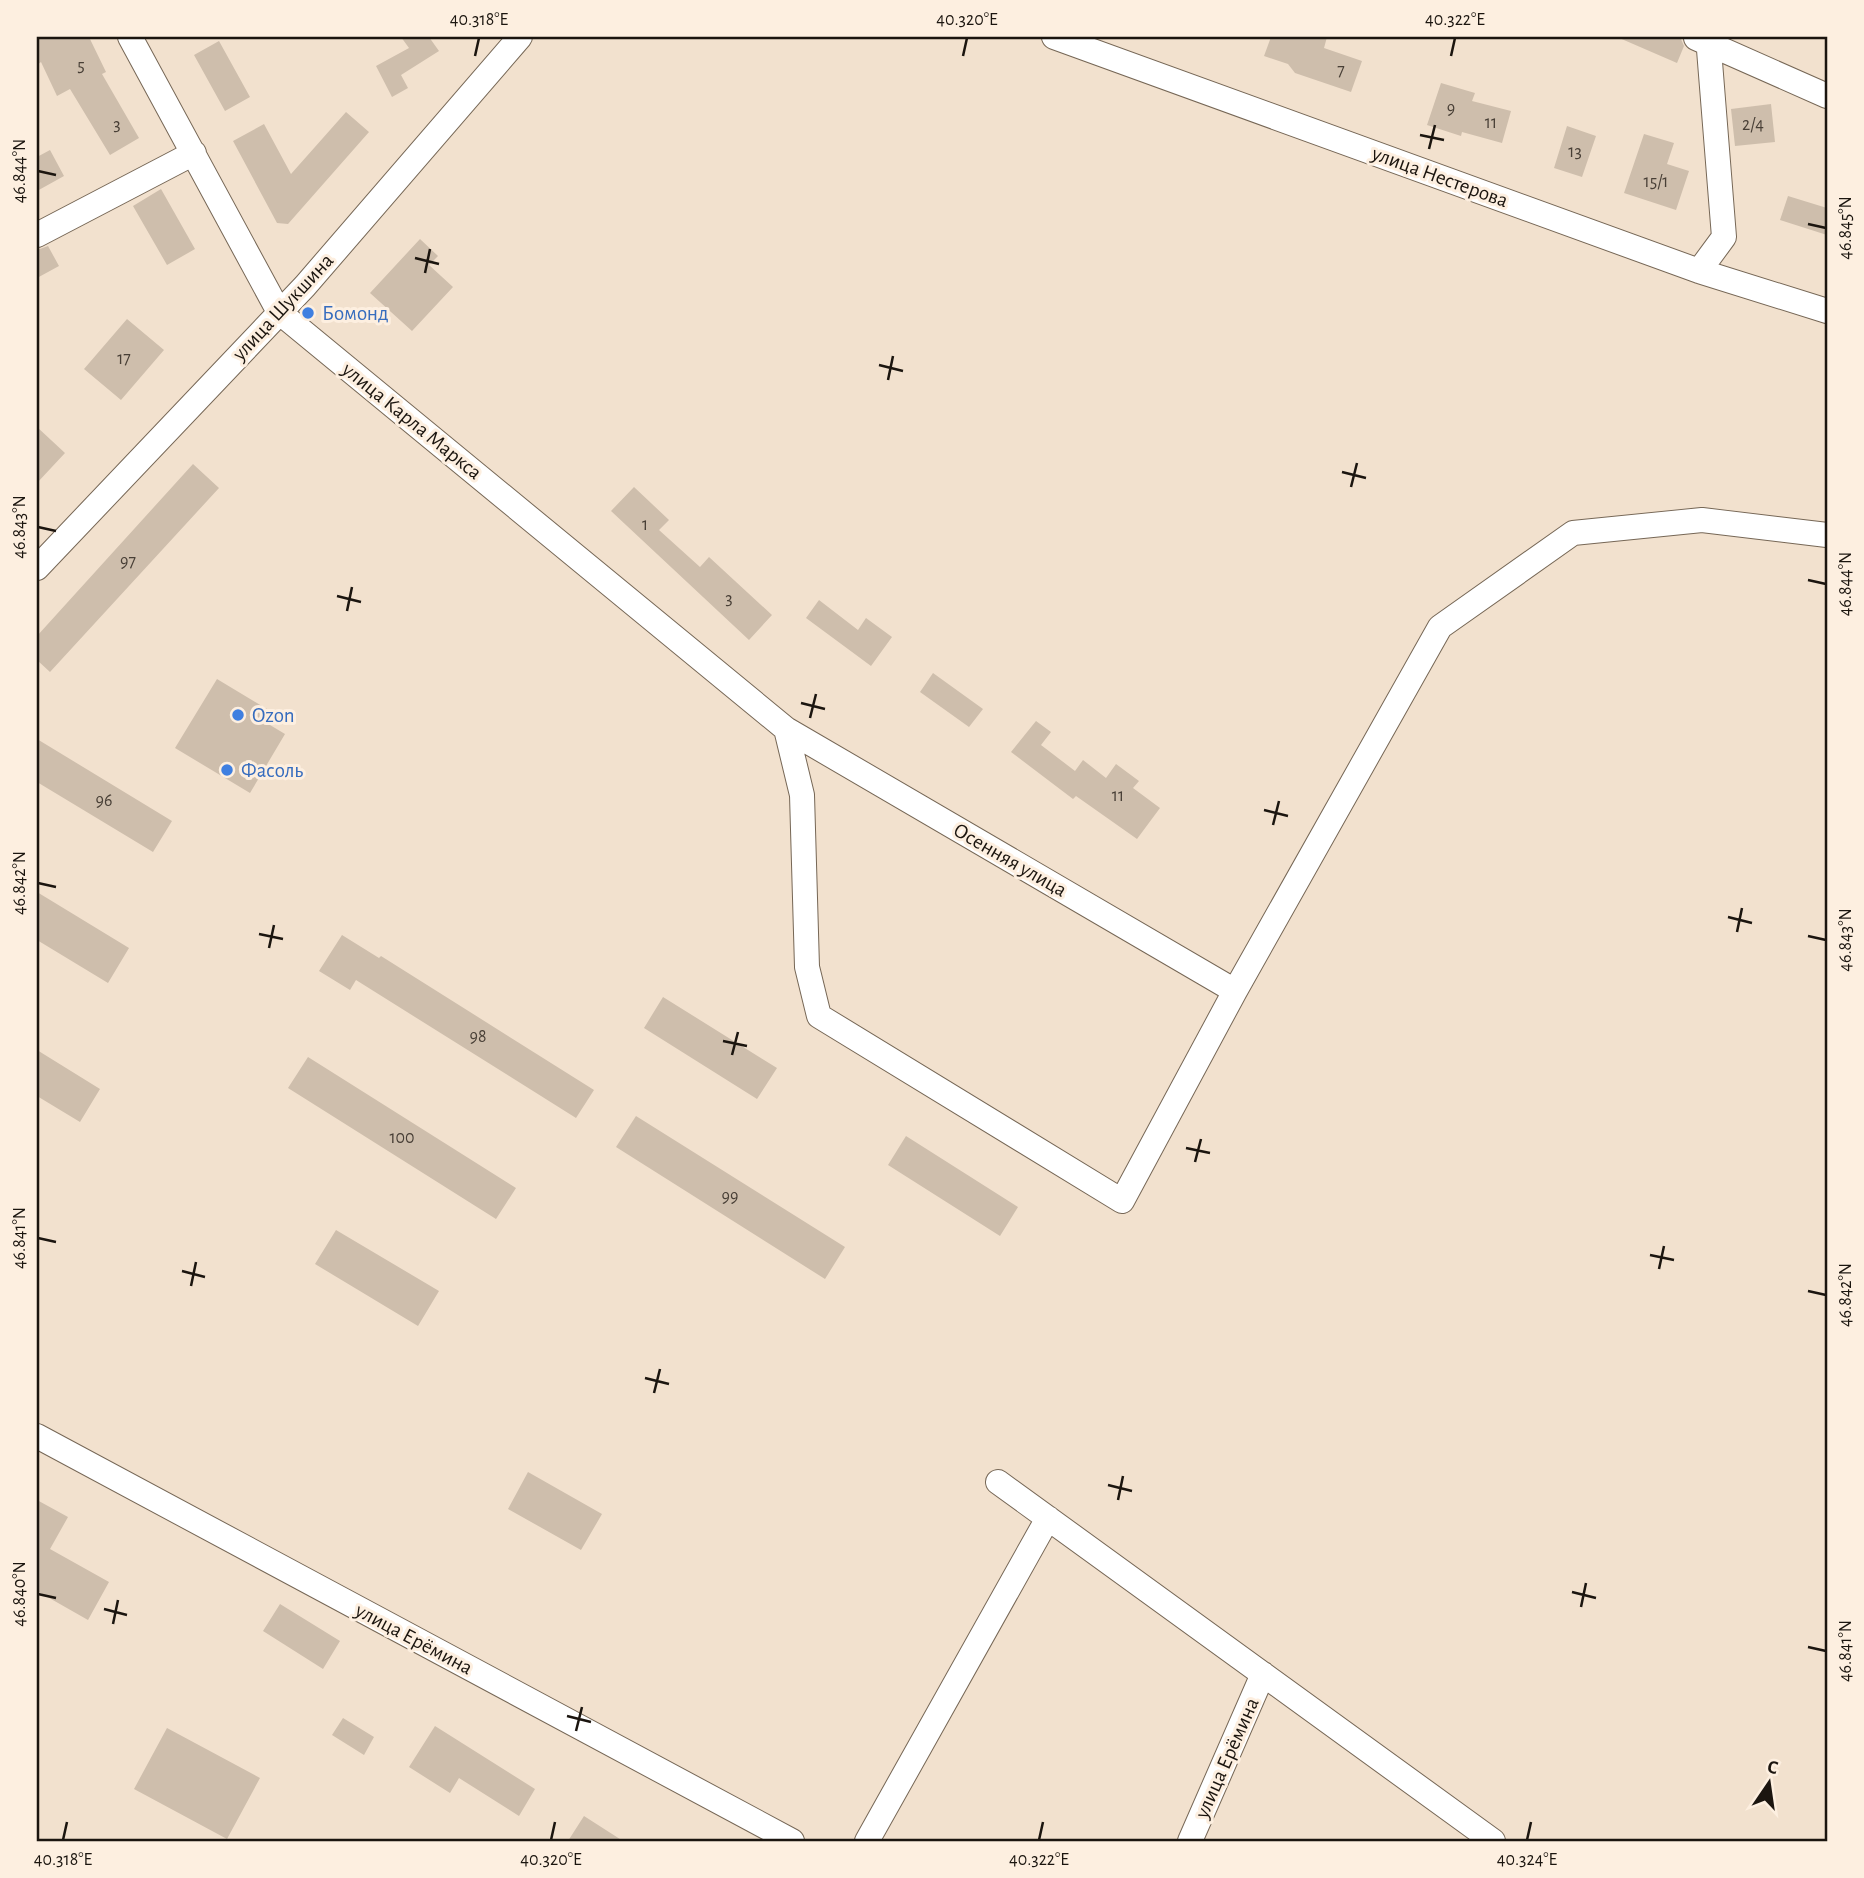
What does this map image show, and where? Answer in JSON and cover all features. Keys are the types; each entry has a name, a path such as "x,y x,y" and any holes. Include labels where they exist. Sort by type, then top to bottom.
{"street":[{"name":"улица Карла Маркса","path":"130,37 279,312 786,729"},
{"name":"улица Шукшина","path":"39,562 305,286 520,37"},
{"name":"улица Нестерова","path":"1054,37 1699,271 1827,311"},
{"path":"1699,271 1724,237 1703,39"},
{"path":"1703,39 1827,96"},
{"path":"37,235 194,153"},
{"path":"786,729 803,795 807,967 819,1016 1122,1201 1234,991 1440,627 1573,533 1702,520 1827,535"},
{"name":"Осенняя улица","path":"786,729 1234,991"},
{"name":"улица Ерёмина","path":"37,1436 792,1841"},
{"path":"998,1482 1493,1841"},
{"path":"867,1841 1048,1518"},
{"name":"улица Ерёмина","path":"1190,1841 1263,1674"}],"building":[{"path":"37,37 89,37 106,72 102,74 139,138 110,155 70,89 57,96 41,62 37,65"},
{"path":"401,37 429,37 439,51 401,75 408,88 392,97 376,66 409,48"},
{"path":"1271,37 1327,37 1324,48 1362,61 1351,92 1295,73 1288,64 1264,56"},
{"path":"1617,37 1676,37 1681,39 1684,46 1677,63"},
{"path":"219,41 250,97 225,111 194,55"},
{"path":"1441,83 1475,93 1472,101 1511,111 1502,143 1462,132 1461,136 1427,125"},
{"path":"1771,104 1775,142 1735,146 1731,109"},
{"path":"346,112 369,132 288,224 277,223 233,141 264,124 291,174"},
{"path":"1567,126 1596,136 1582,177 1554,168"},
{"path":"1644,134 1674,143 1667,164 1689,171 1676,210 1624,193"},
{"path":"50,150 64,176 37,191 37,157"},
{"path":"161,189 195,249 167,265 133,206"},
{"path":"1788,196 1827,208 1827,235 1780,220"},
{"path":"420,239 438,256 429,265 453,287 412,331 370,293"},
{"path":"48,246 59,266 37,278 37,250"},
{"path":"127,319 164,350 121,400 84,369"},
{"path":"37,427 65,453 37,483"},
{"path":"193,464 219,488 50,672 37,660 37,636"},
{"path":"634,487 669,520 659,530 700,567 709,557 772,615 749,640 611,511"},
{"path":"819,600 858,630 866,618 892,637 871,666 806,618"},
{"path":"933,673 983,709 969,727 920,692"},
{"path":"217,679 272,712 265,722 285,734 250,793 175,748"},
{"path":"1036,721 1051,732 1041,745 1075,771 1083,760 1106,778 1116,764 1139,781 1133,788 1160,808 1137,839 1076,796 1073,799 1011,752"},
{"path":"37,739 172,821 153,852 37,782"},
{"path":"37,892 129,948 108,983 37,940"},
{"path":"342,935 379,958 381,956 594,1090 576,1118 356,980 350,990 319,971"},
{"path":"663,997 777,1068 757,1099 644,1028"},
{"path":"37,1050 100,1089 80,1122 37,1096"},
{"path":"308,1057 516,1188 496,1219 288,1088"},
{"path":"636,1116 845,1247 825,1279 616,1147"},
{"path":"906,1136 1018,1207 1000,1236 888,1165"},
{"path":"336,1230 439,1291 418,1326 315,1264"},
{"path":"528,1472 602,1514 581,1550 508,1509"},
{"path":"37,1500 68,1517 50,1549 109,1582 88,1620 37,1591"},
{"path":"280,1604 340,1641 323,1669 263,1631"},
{"path":"343,1718 374,1737 364,1755 332,1735"},
{"path":"435,1726 535,1789 519,1816 459,1778 450,1793 409,1767"},
{"path":"167,1728 260,1778 227,1839 134,1789"},
{"path":"584,1816 623,1841 568,1841"}],"place":[{"name":"Бомонд","path":"308,313"},
{"name":"Ozon","path":"238,715"},
{"name":"Фасоль","path":"227,770"}]}
